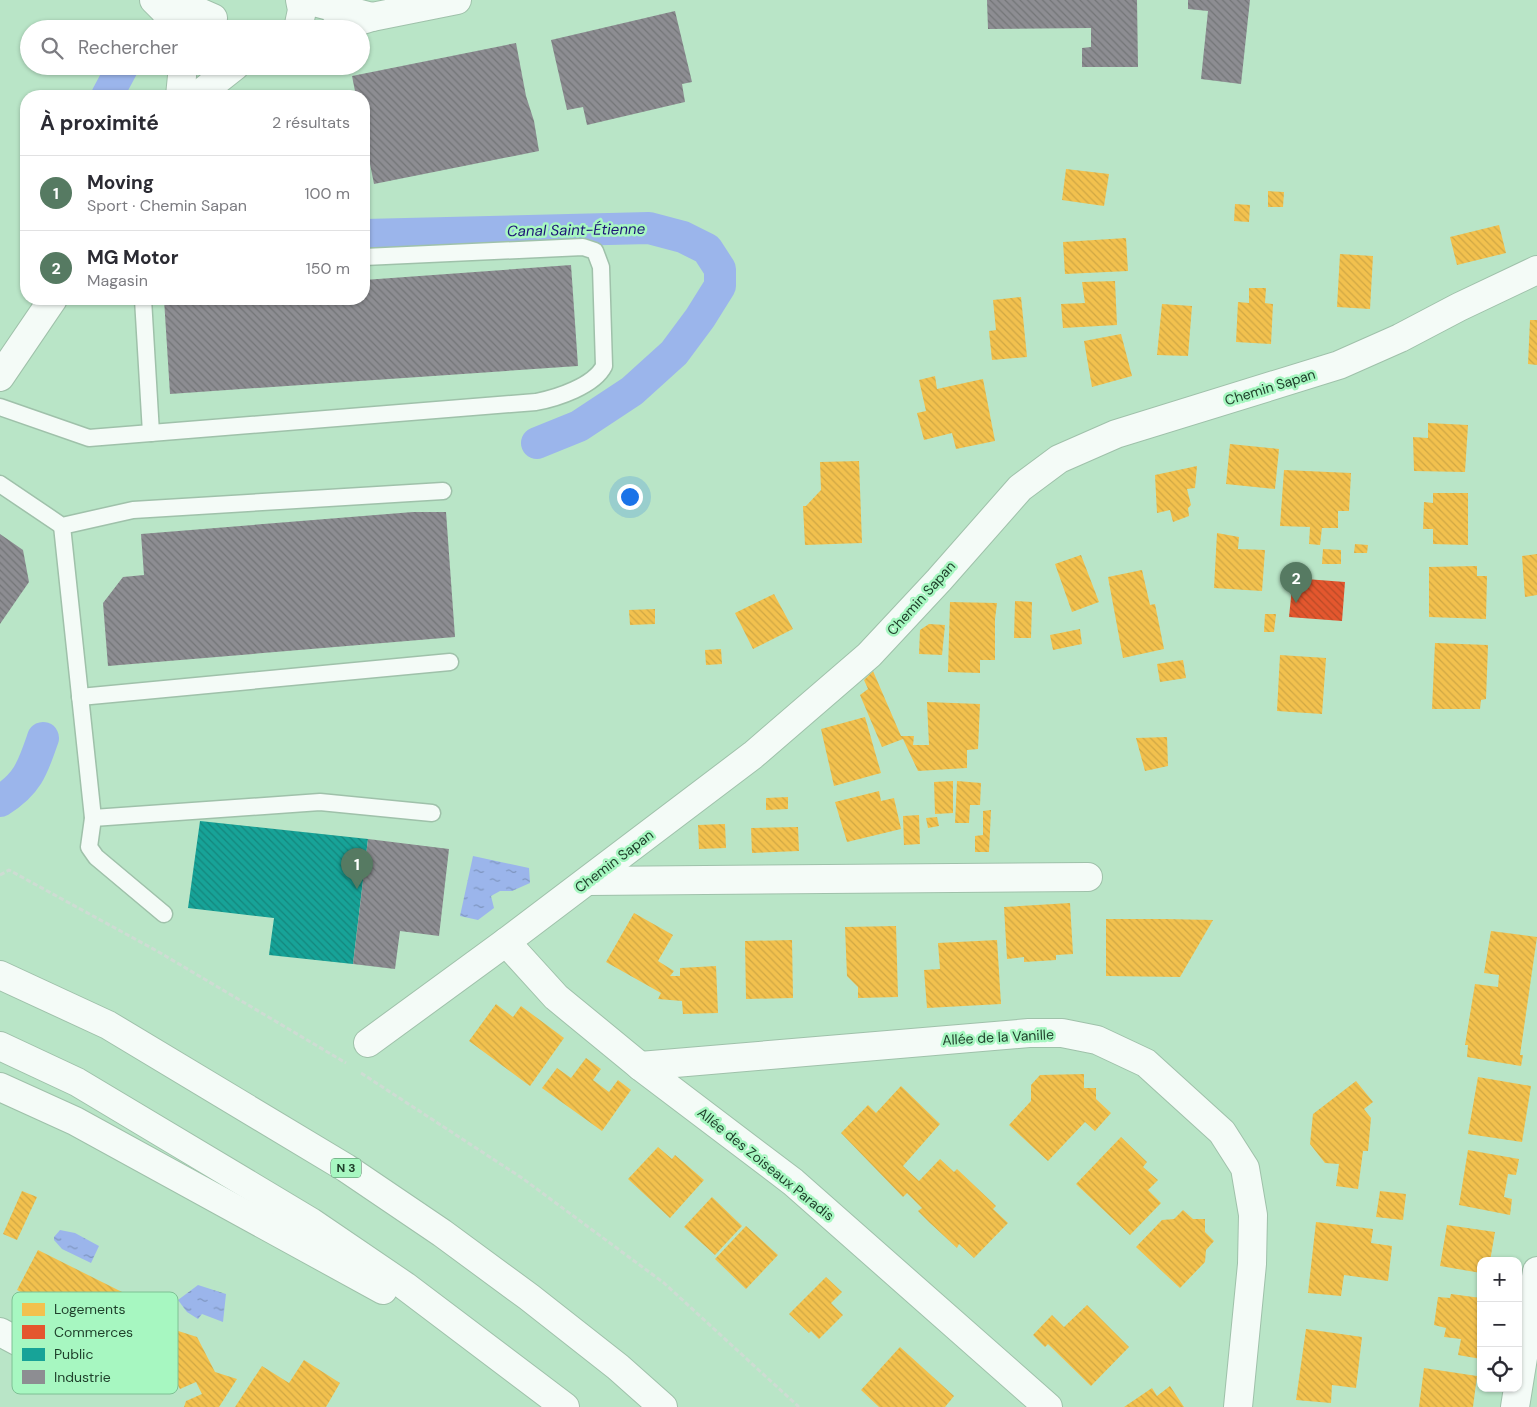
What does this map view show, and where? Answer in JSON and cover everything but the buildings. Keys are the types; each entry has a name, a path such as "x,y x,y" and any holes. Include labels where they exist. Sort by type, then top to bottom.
{"main road":[{"path":"154,0 171,20"},
{"path":"170,0 214,16"},
{"path":"300,0 302,10 300,20"},
{"path":"306,0 372,16"},
{"path":"360,20 372,16 457,0"},
{"path":"181,90 182,75"},
{"path":"191,90 199,75"},
{"path":"203,90 222,75"},
{"name":"Chemin Sapan","path":"368,1043 588,881 753,755 869,654 939,580 1020,488 1058,459 1116,434 1339,365 1400,338 1537,270"},
{"path":"0,377 49,305"},
{"path":"588,881 1088,877"},
{"name":"Allée des Zoiseaux Paradis","path":"506,942 556,997 640,1066 793,1182 1048,1407"},
{"path":"0,963 108,1025"},
{"name":"N 3","path":"0,976 108,1025 346,1168 442,1233 530,1297 618,1367 663,1407"},
{"name":"Allée de la Vanille","path":"640,1066 1029,1033 1062,1033 1097,1040 1146,1063 1222,1132 1245,1168 1253,1215 1252,1264 1238,1407"},
{"path":"0,1046 77,1082 311,1222 405,1286 564,1407"},
{"path":"0,1087 75,1121 490,1349"},
{"path":"1515,1407 1537,1271"},
{"path":"0,1332 12,1338"}],"lane":[{"path":"0,407 89,438 536,402 566,394 600,374 604,366 601,267 595,250 582,247 370,257"},
{"path":"143,305 150,433"},
{"path":"0,484 62,526 133,510 443,491"},
{"path":"62,526 93,818 89,847 96,857 164,914"},
{"path":"80,697 450,662"},
{"path":"93,818 320,802 432,813"}],"path":[{"path":"0,875 9,870 157,950 347,1064 368,1043"},
{"path":"355,1069 522,1178 664,1283 799,1407"}],"water":[{"path":"473,856 529,868 530,883 512,891 500,891 491,896 494,908 478,920 460,916"},
{"path":"60,1230 75,1233 99,1246 91,1263 62,1249 54,1240 54,1237"},
{"path":"198,1285 226,1294 223,1322 202,1314 198,1319 187,1312 178,1300"}],"waterway":[{"name":"Canal Saint-Étienne","path":"110,90 118,75"},
{"name":"Canal Saint-Étienne","path":"370,235 649,228 683,237 707,249 720,269 720,286 700,318 674,353 632,391 579,426 537,443"},
{"name":"Canal Saint-Étienne","path":"0,801 17,788 28,774 43,738"}],"place":[{"name":"MG Motor","path":"1296,603"},
{"name":"Moving","path":"357,889"}]}
